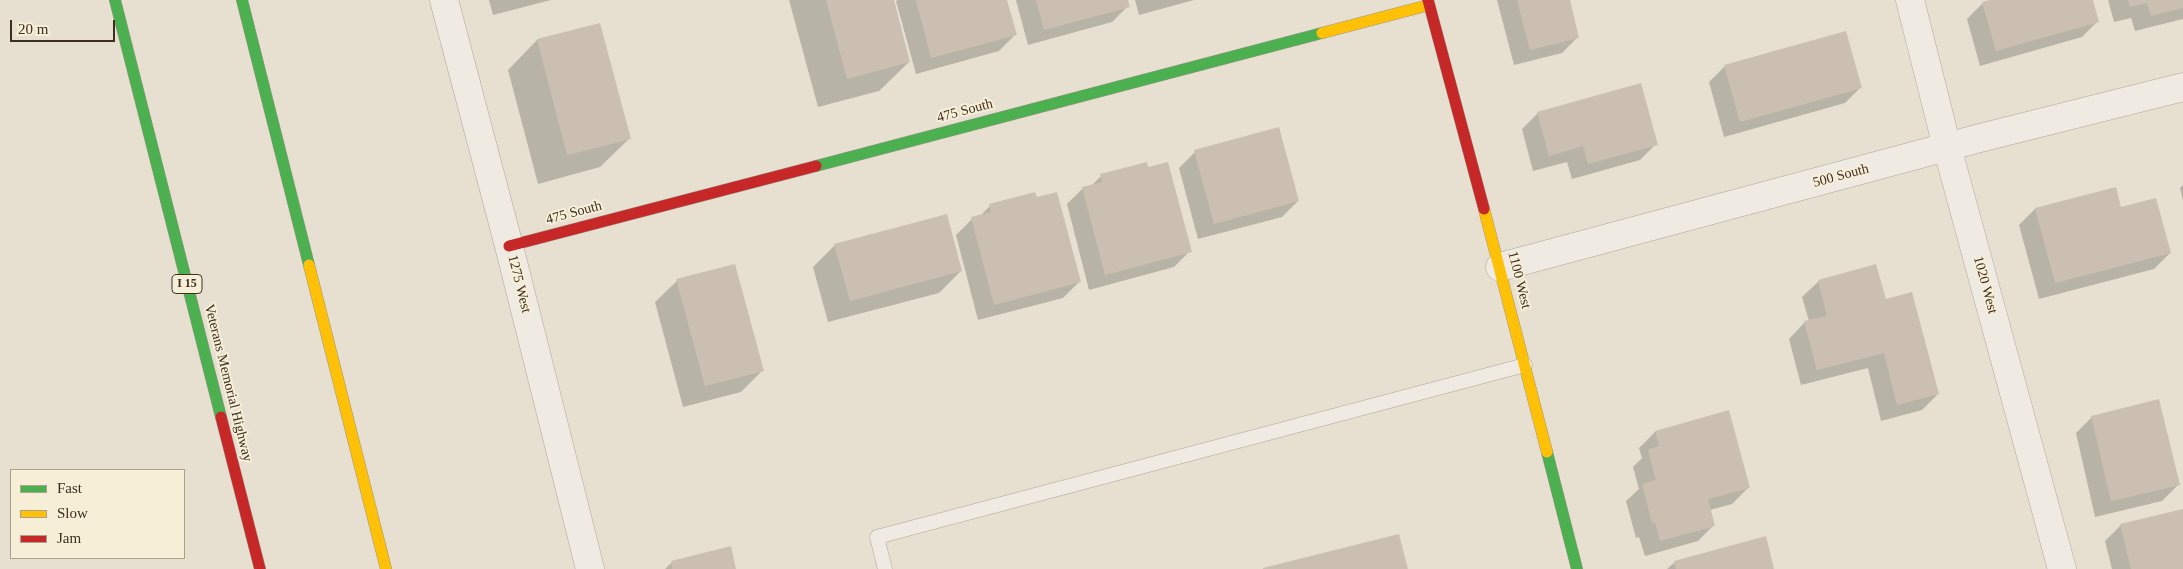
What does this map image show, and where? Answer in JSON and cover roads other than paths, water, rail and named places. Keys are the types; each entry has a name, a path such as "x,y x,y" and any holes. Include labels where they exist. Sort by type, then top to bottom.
{"main road":[{"name":"Veterans Memorial Highway","path":"115,0 260,569"},
{"path":"242,0 386,569"},
{"name":"475 South","path":"509,246 1429,3"},
{"name":"1100 West","path":"1429,3 1500,267 1577,569"}],"street":[{"name":"1275 West","path":"444,0 509,246 590,569"},
{"name":"1020 West","path":"1910,0 1947,147 2062,569"},
{"name":"500 South","path":"1500,267 1947,147 2183,87"}],"lane":[{"path":"885,569 877,537 1525,364"}]}
